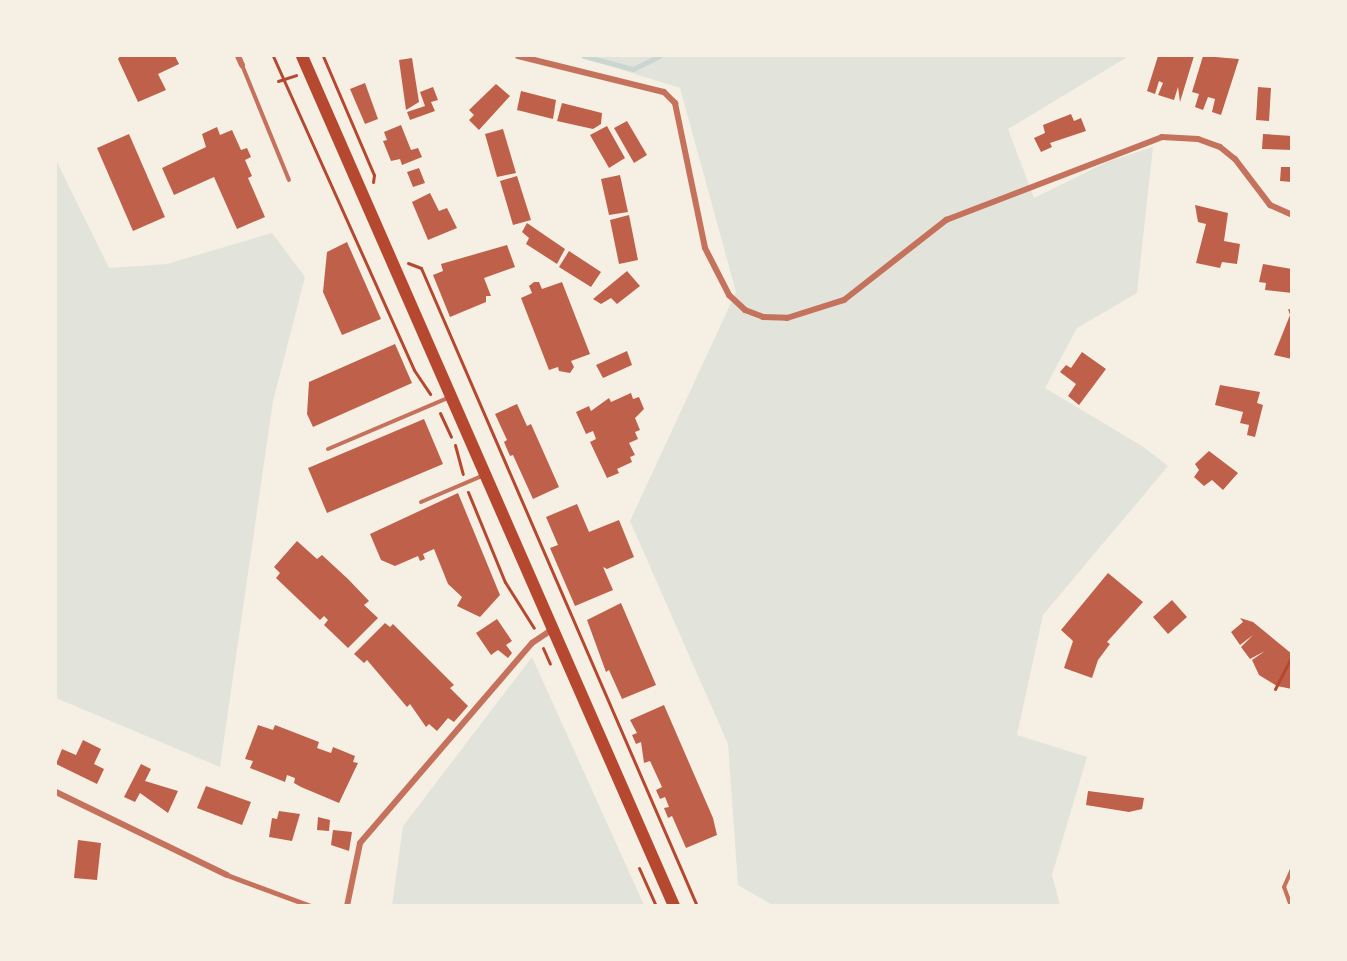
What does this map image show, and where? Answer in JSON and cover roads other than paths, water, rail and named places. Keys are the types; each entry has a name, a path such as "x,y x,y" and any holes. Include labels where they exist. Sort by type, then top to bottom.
{"main road":[{"path":"302,56 485,475 555,628 674,906"}],"street":[{"path":"238,56 242,65"},
{"path":"519,56 664,92 675,103 705,248 729,295 745,310 763,316 787,318 844,300 946,220 1162,137 1198,139 1220,147 1235,159 1270,205 1292,215"},
{"path":"347,906 360,843 532,643 555,628"},
{"path":"56,792 227,875 311,906"}],"lane":[{"path":"242,65 289,180"},
{"path":"328,449 451,396"},
{"path":"421,502 485,475"},
{"path":"1291,906 1284,887 1292,869"}],"waterway":[{"path":"584,56 633,69 660,56"}]}
